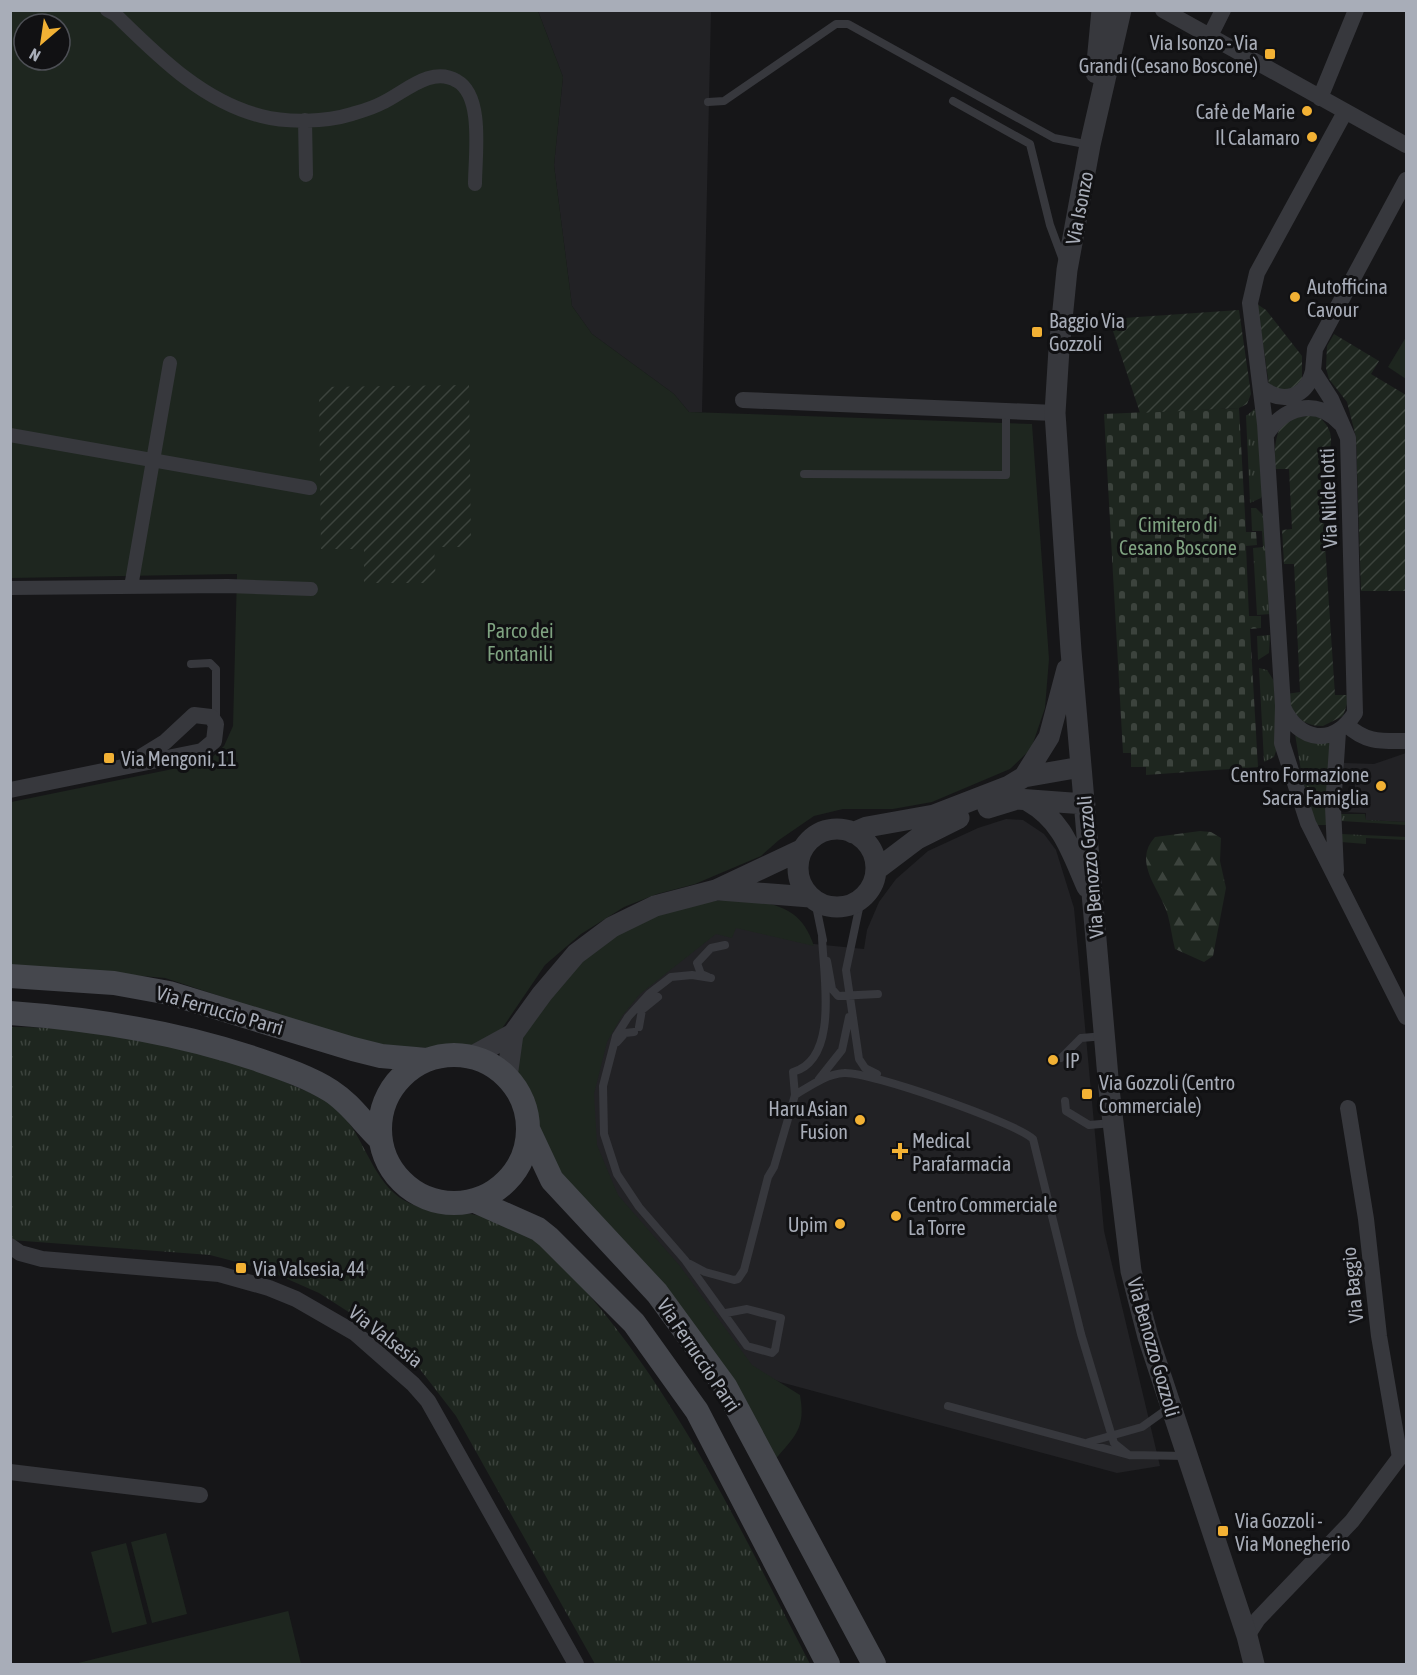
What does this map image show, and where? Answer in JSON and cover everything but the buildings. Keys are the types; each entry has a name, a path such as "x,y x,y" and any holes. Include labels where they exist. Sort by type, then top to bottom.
{"main road":[{"name":"Via Ferruccio Parri","path":"10,976 114,983 169,993 353,1049 381,1056 426,1060"},
{"name":"Via Ferruccio Parri","path":"10,1013 122,1025 188,1039 252,1058 303,1077 330,1091 350,1106 380,1139 393,1172 413,1191 439,1202 457,1204 475,1201 492,1193 513,1175 526,1151 529,1131"},
{"name":"Via Ferruccio Parri","path":"380,1139 382,1110 390,1091 403,1075 426,1060 444,1055 471,1057 489,1064 507,1077 525,1105 529,1131 552,1180 657,1293 725,1386 874,1665"},
{"name":"Via Ferruccio Parri","path":"475,1201 538,1229 634,1323 696,1411 828,1665"}],"street":[{"path":"107,10 116,15 177,72 206,92 234,107 263,117 305,120 350,115 383,103 418,82 437,76 456,80 470,91 474,106 475,184"},
{"name":"Via Isonzo","path":"1090,145 1102,10"},
{"name":"Via Isonzo","path":"1067,270 1090,145 1121,10"},
{"path":"1163,10 1181,17 1209,36 1407,145"},
{"path":"1209,36 1223,10"},
{"path":"1320,98 1356,10"},
{"path":"1345,112 1257,273 1252,287 1251,322 1266,435 1283,706 1282,743 1310,826 1407,1017"},
{"path":"305,120 306,175"},
{"path":"1261,387 1281,398 1293,397 1303,392 1310,382 1315,349 1407,180"},
{"name":"Via Benozzo Gozzoli","path":"1067,270 1054,413 1071,651 1105,1036 1131,1270 1148,1337 1186,1456 1253,1628 1254,1665"},
{"path":"131,587 170,363"},
{"name":"Via Nilde Iotti","path":"1313,371 1331,399 1348,438 1355,713 1343,729 1333,807 1336,878"},
{"path":"743,400 1054,413"},
{"path":"1266,435 1278,418 1296,408 1310,407 1323,411 1335,418 1344,428"},
{"path":"10,435 310,488"},
{"path":"10,588 311,589"},
{"path":"1024,777 1049,738 1071,651"},
{"path":"1283,706 1290,722 1304,733 1321,737 1343,729 1371,741 1407,741"},
{"path":"10,790 202,751 214,741 216,724 211,717 194,715 165,742 126,766"},
{"path":"853,833 867,827 934,815 1009,786 1024,777 1081,767"},
{"path":"1025,800 1046,812 1056,822 1093,901"},
{"path":"716,890 813,899 838,907 861,899 870,888 876,870 917,839 946,824 997,804 1025,800 1085,804"},
{"path":"813,899 802,886 798,873 803,849 810,840 822,832 837,829 853,833 869,847 876,870"},
{"path":"507,1077 507,1062 513,1034 542,994 576,954 612,927 655,906 716,890 803,849"},
{"path":"471,1057 513,1034"},
{"name":"Via Baggio","path":"1347,1108 1366,1219 1379,1336 1403,1453"},
{"name":"Via Valsesia","path":"14,1251 42,1259 219,1274 296,1299 355,1333 413,1384 428,1401 576,1665"},
{"path":"1253,1628 1352,1521 1403,1453"},
{"path":"10,1472 200,1495"}],"lane":[{"path":"708,102 724,101 836,24 848,24 1054,138 1090,145"},
{"name":"Via Benozzo Gozzoli","path":"953,100 1030,144 1050,225 1067,270"},
{"path":"804,474 1006,474 1006,411"},
{"path":"191,664 210,663 216,669 216,724"},
{"path":"813,899 832,989 838,996 878,994"},
{"path":"861,899 846,970 859,1059 865,1068 891,1082 1021,1130 1033,1139 1081,1334 1112,1437 1114,1443 1129,1455"},
{"path":"685,1260 695,1268 715,1275 734,1280 742,1276 768,1177 774,1167 795,1095 793,1072 809,1066 816,1057 822,1041 825,1021 822,936"},
{"path":"725,945 711,948 697,963 701,974 711,978 692,975 671,977 637,1006 621,1028 613,1047 603,1086 601,1107 609,1153 626,1190 685,1260 726,1313 747,1346 772,1353 775,1350 781,1318 747,1309 726,1313"},
{"path":"613,1047 625,1033 636,1029 642,1010 658,997"},
{"path":"816,1081 842,1050 848,1027 849,997"},
{"path":"1061,1058 1081,1038 1105,1036"},
{"path":"795,1095 816,1081 843,1072 891,1082"},
{"path":"1065,1101 1066,1111 1089,1125 1113,1123"},
{"path":"714,1299 711,1287 715,1275"},
{"path":"948,1406 1129,1455 1186,1456"},
{"path":"1088,1443 1142,1427 1170,1407"}],"shaded area":[{"path":"538,11 711,11 702,412 689,412 674,394 592,334 572,306 554,165 563,77"},
{"name":"Centro Formazione Sacra Famiglia","path":"1406,753 1406,822 1366,820 1366,813 1343,812 1343,792 1355,792 1355,780 1343,780 1344,763 1374,764"},
{"path":"1006,819 1023,820 1044,834 1056,850 1074,908 1104,1231 1160,1466 1117,1473 780,1382 751,1370 612,1190 597,1155 589,1120 592,1080 602,1048 616,1021 637,994 712,934 735,926 804,943 864,949 867,930 879,902 896,879 928,851 978,828"}],"green space":[{"name":"Parco dei Fontanili","path":"11,11 538,11 563,77 554,165 572,306 592,334 674,394 689,412 1032,424 1049,659 1045,708 1031,749 1010,769 932,802 893,809 843,809 814,816 779,840 761,856 695,884 657,894 624,907 581,934 545,965 501,1030 467,1049 401,1047 359,1042 165,978 11,965 11,802 207,762 224,746 233,726 237,574 11,578"},
{"path":"1257,304 1266,310 1302,356 1302,381 1286,393 1269,385"},
{"path":"1239,310 1251,394 1247,404 1239,408 1140,413 1109,319"},
{"path":"1334,334 1379,361 1371,374 1406,395 1406,591 1361,591 1356,437 1347,402 1329,379 1326,368 1327,346"},
{"path":"1406,337 1406,379 1388,367"},
{"path":"469,385 471,547 434,547 436,583 364,583 364,549 321,549 319,387"},
{"name":"Cimitero di Cesano Boscone","path":"1239,408 1246,532 1256,532 1257,545 1246,546 1249,616 1261,616 1261,628 1250,629 1258,767 1146,775 1146,767 1131,767 1131,753 1123,753 1104,414"},
{"path":"1256,408 1264,492 1261,498 1250,503 1246,416"},
{"path":"1317,415 1328,427 1331,436 1329,452 1319,453 1335,695 1350,695 1343,716 1323,726 1308,724 1298,718 1286,694 1300,692 1294,564 1284,564 1282,530 1292,529 1289,469 1274,469 1277,436 1286,418"},
{"path":"1251,508 1256,508 1265,517 1271,614 1257,615 1253,548 1263,547 1262,531 1252,531"},
{"path":"1270,635 1269,653 1258,660 1257,636"},
{"path":"1259,668 1267,670 1274,681 1277,748 1274,757 1264,762"},
{"path":"1295,734 1331,741 1326,825 1316,825 1302,777"},
{"path":"1341,814 1365,814 1366,820 1406,822 1406,825 1341,821"},
{"path":"1200,831 1211,832 1221,838 1220,861 1226,888 1213,956 1204,962 1175,949 1165,906 1150,877 1146,857 1148,847 1155,837"},
{"path":"1341,834 1406,837 1406,840 1366,838 1366,844 1341,842"},
{"path":"730,899 770,904 792,913 801,921 814,946 736,928 732,938 716,934 640,994 622,1016 607,1042 594,1094 597,1145 618,1195 680,1266 752,1365 800,1395 800,1424 793,1438 774,1461 552,1160 514,1078 516,1042 535,1011 596,948 642,920 687,905"},
{"path":"10,1027 83,1031 159,1043 233,1062 321,1097 331,1103 350,1124 377,1172 394,1193 404,1201 426,1209 472,1214 490,1219 516,1230 551,1253 593,1299 661,1391 739,1525 810,1664 595,1664 456,1416 419,1368 369,1325 319,1293 267,1270 210,1255 11,1240"},
{"path":"166,1533 187,1614 152,1623 131,1542"},
{"path":"126,1543 147,1624 112,1633 91,1552"},
{"path":"288,1611 301,1664 74,1664"}],"place":[{"name":"Via Isonzo - Via Grandi (Cesano Boscone)","path":"1270,54"},
{"name":"Cafè de Marie","path":"1307,111"},
{"name":"Il Calamaro","path":"1312,137"},
{"name":"Autofficina Cavour","path":"1295,297"},
{"name":"Baggio Via Gozzoli","path":"1037,332"},
{"name":"Via Mengoni, 11","path":"109,758"},
{"name":"Centro Formazione Sacra Famiglia","path":"1381,786"},
{"name":"IP","path":"1053,1060"},
{"name":"Via Gozzoli (Centro Commerciale)","path":"1087,1094"},
{"name":"Haru Asian Fusion","path":"860,1120"},
{"name":"Medical Parafarmacia","path":"900,1151"},
{"name":"Centro Commerciale La Torre","path":"896,1216"},
{"name":"Upim","path":"840,1224"},
{"name":"Via Valsesia, 44","path":"241,1268"},
{"name":"Via Gozzoli - Via Monegherio","path":"1223,1531"}]}
